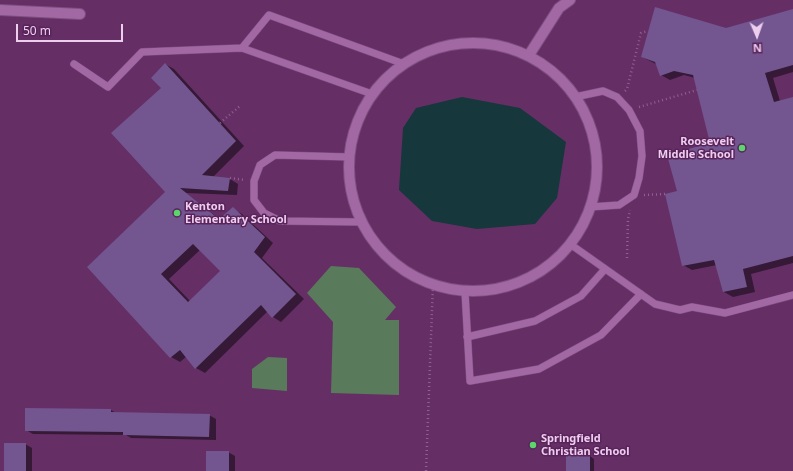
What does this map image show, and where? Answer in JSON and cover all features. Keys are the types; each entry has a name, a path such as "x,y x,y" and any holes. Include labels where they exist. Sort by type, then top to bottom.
{"street":[{"path":"529,56 560,8 570,0"},
{"path":"0,10 80,14"},
{"path":"487,43 529,56 561,78 575,97 586,114 598,155 594,198 576,238 547,268 508,287 465,292 422,281 386,257 361,222 349,180 352,137 372,94 404,64 443,46 487,43"}],"lane":[{"path":"242,48 269,15 404,64"},
{"path":"74,64 108,87 142,52 242,48 372,94"},
{"path":"575,97 603,91 617,97 629,110 640,131 642,156 639,178 634,195 619,205 590,207"},
{"path":"350,158 275,155 260,165 254,181 254,200 264,213 280,221 361,222"},
{"path":"570,244 655,304 680,310 692,307 725,313 793,295"},
{"path":"467,337 535,321 581,296 605,269"},
{"path":"465,292 470,381 539,369 601,335 641,294"}],"path":[{"path":"617,97 627,89 641,32 648,31"},
{"path":"629,110 697,90"},
{"path":"220,123 240,106"},
{"path":"230,178 254,181"},
{"path":"627,258 628,219 634,195 665,194"},
{"path":"426,471 433,284"}],"green space":[{"path":"331,266 359,268 396,307 385,320 399,320 399,395 331,393 333,322 307,293"},
{"path":"268,357 287,358 287,391 252,388 252,369"}],"shaded area":[{"path":"462,97 520,108 566,142 557,198 535,224 477,229 432,221 399,190 403,128 416,108"}],"building":[{"name":"Roosevelt Middle School","path":"655,7 726,28 793,9 793,65 765,73 774,102 793,97 793,256 743,269 747,287 723,292 714,260 682,266 665,194 677,191 667,155 710,143 693,75 674,71 660,76 655,62 641,57"},
{"name":"Kenton Elementary School","path":"165,63 236,141 202,175 230,178 228,191 180,188 219,219 233,207 265,237 254,252 296,294 272,318 261,305 195,369 180,350 170,358 87,267 165,192 111,133 161,88 151,78","holes":["193,244 220,271 188,302 161,274"]},
{"path":"25,408 111,409 111,412 210,414 209,437 123,435 123,432 25,431"},
{"path":"4,443 26,443 26,471 4,471"},
{"path":"206,451 229,451 229,471 206,471"},
{"path":"566,455 590,455 590,471 566,471"}],"place":[{"name":"Roosevelt Middle School","path":"742,148"},
{"name":"Kenton Elementary School","path":"177,213"},
{"name":"Springfield Christian School","path":"533,445"}]}
